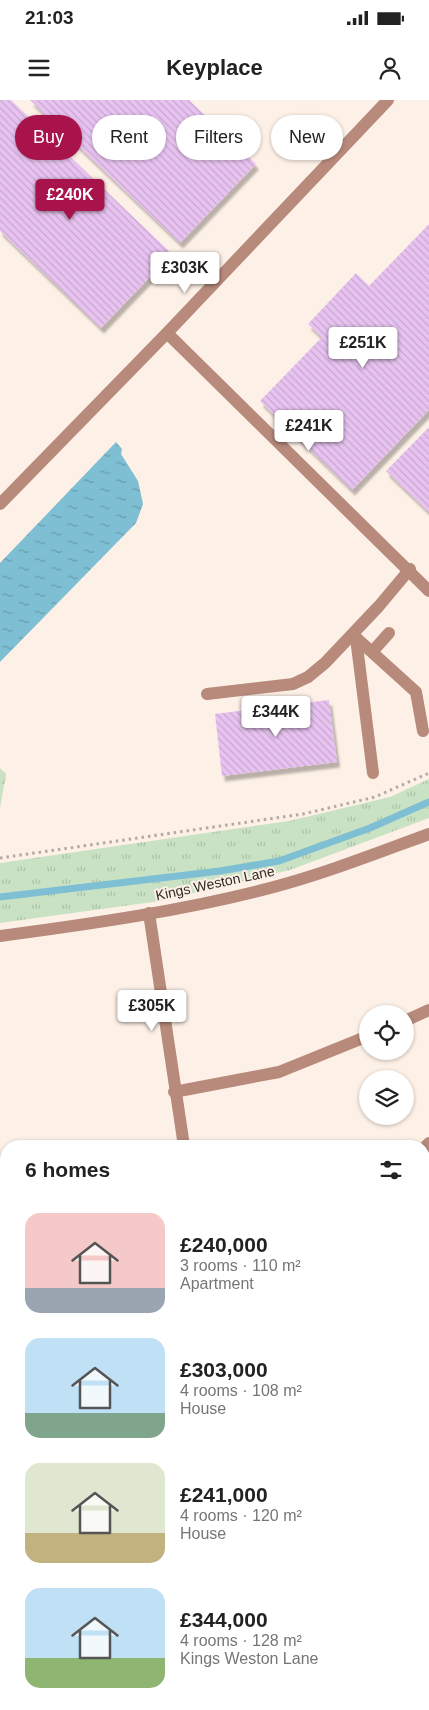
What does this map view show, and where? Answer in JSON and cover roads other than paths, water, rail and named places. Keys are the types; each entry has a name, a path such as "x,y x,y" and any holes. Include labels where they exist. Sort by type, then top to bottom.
{"street":[{"path":"0,504 167,333 388,100"},
{"path":"167,333 410,569 429,591"},
{"path":"207,694 293,684 314,672 354,636 410,569"},
{"path":"372,652 389,633"},
{"path":"354,636 416,692 423,731"},
{"path":"354,636 373,773"},
{"name":"Kings Weston Lane","path":"0,936 148,913 270,888 347,864 429,834"},
{"path":"148,913 183,1140"},
{"path":"414,1017 429,1010"},
{"path":"174,1092 279,1072 359,1040"}],"water":[{"path":"116,442 122,449 121,454 138,481 143,504 136,523 0,662 0,563"}],"waterway":[{"path":"0,897 220,871 279,861 370,828 429,802"}]}
